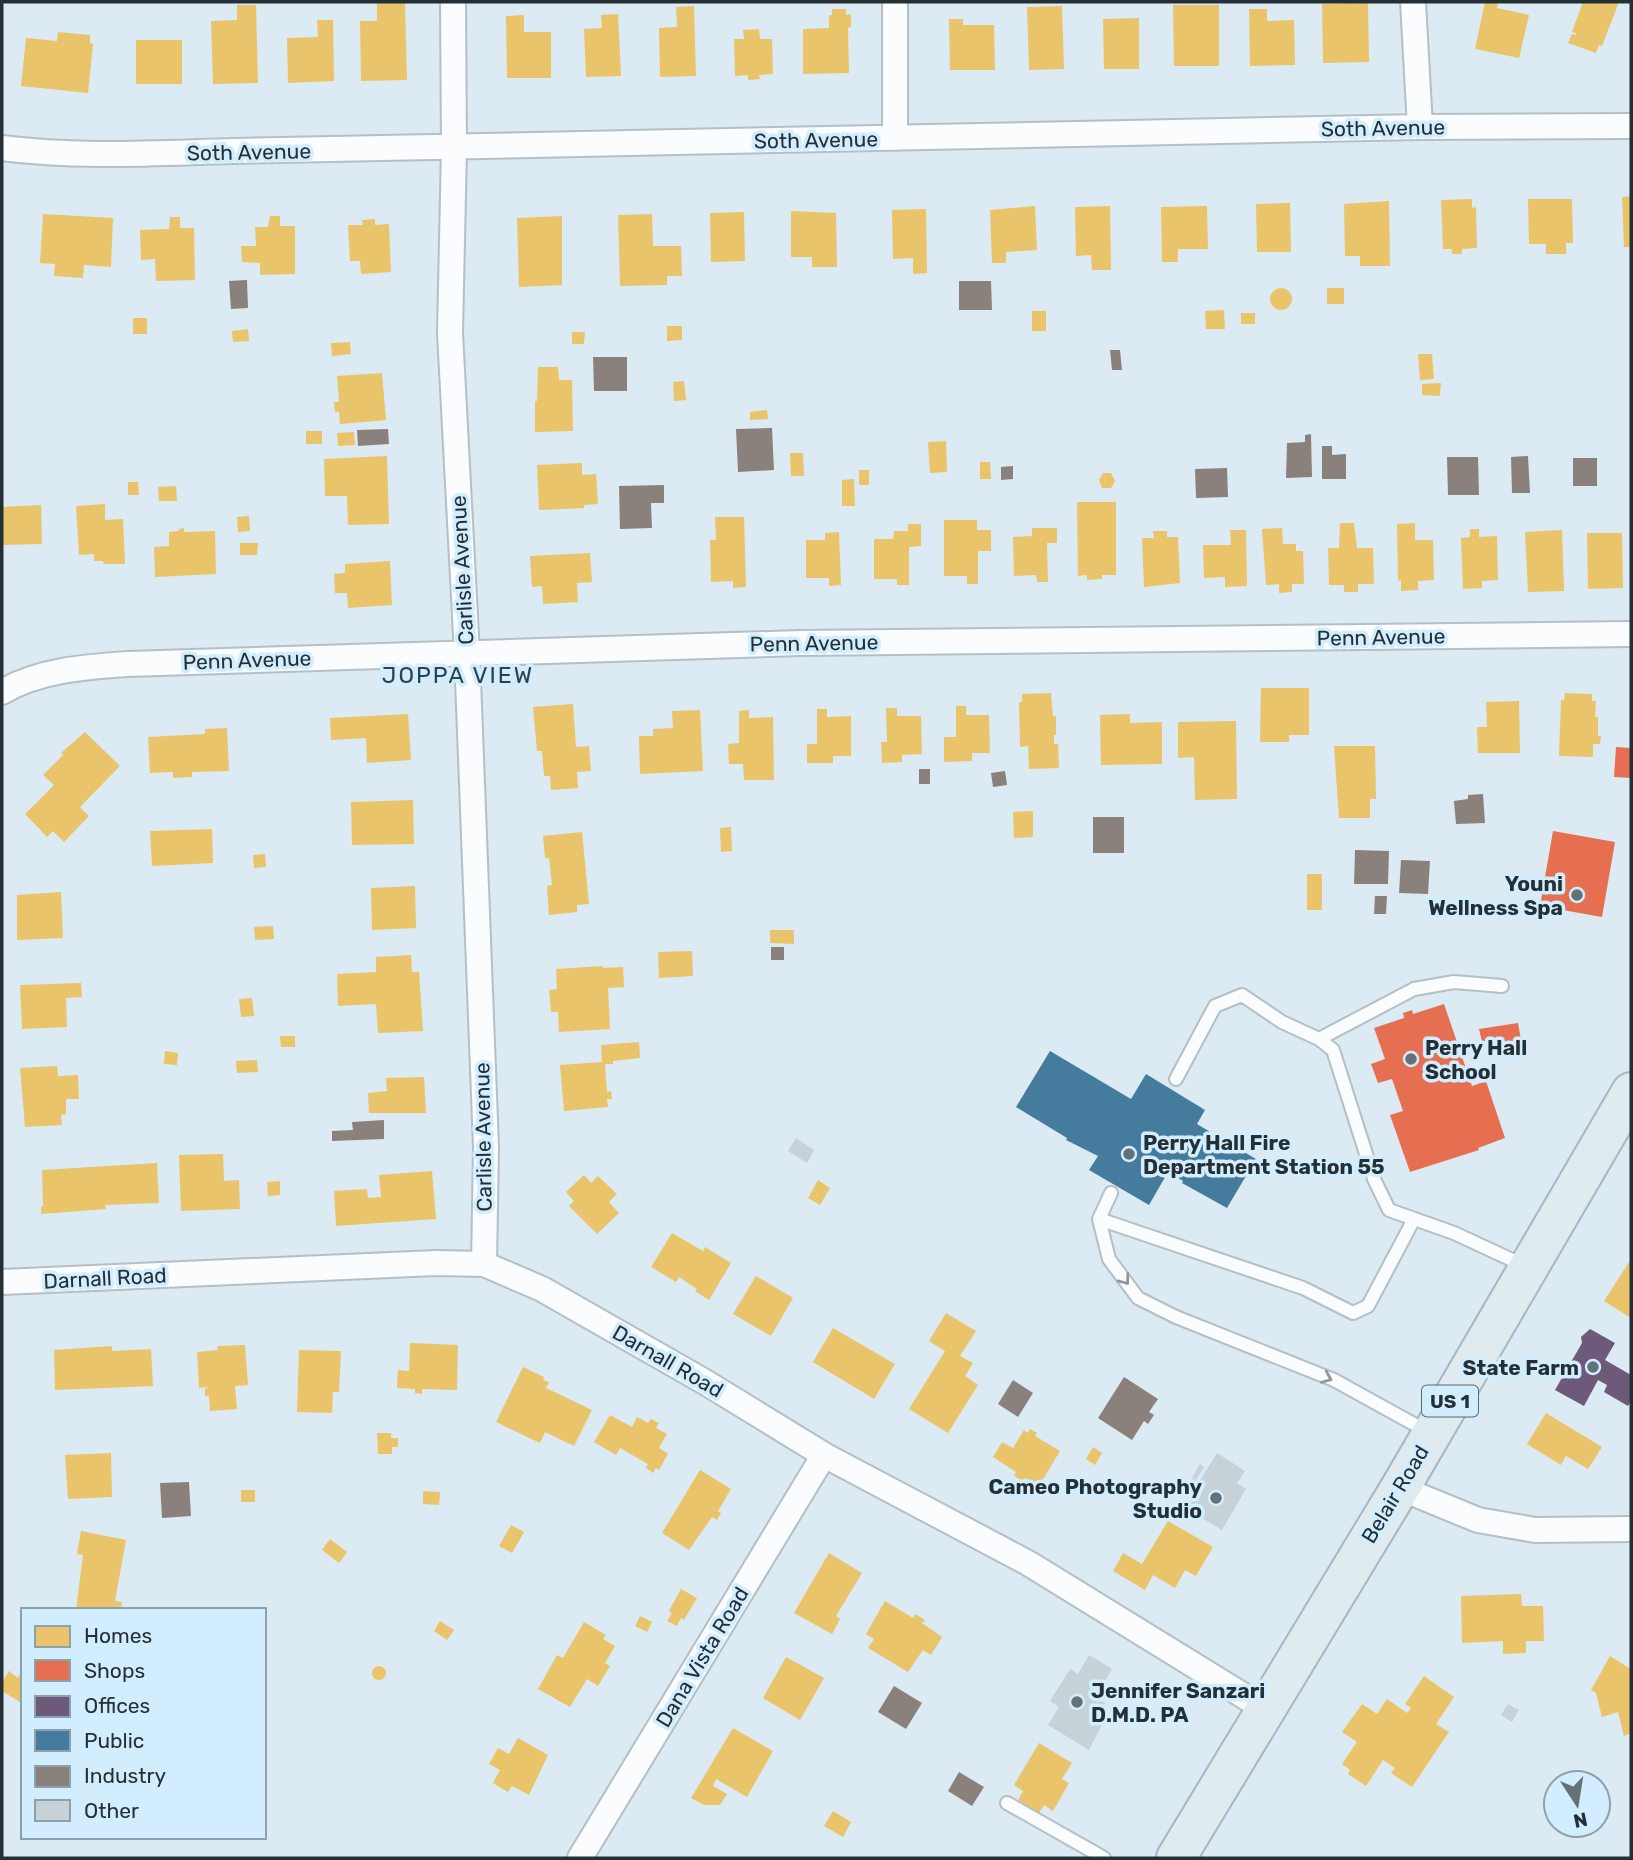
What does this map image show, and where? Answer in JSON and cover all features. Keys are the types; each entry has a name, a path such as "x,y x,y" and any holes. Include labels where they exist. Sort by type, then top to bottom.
{"highway":[{"name":"Belair Road","path":"1176,1858 1400,1488 1631,1092"}],"street":[{"name":"Carlisle Avenue","path":"453,2 454,148 450,332 467,654 486,1147 484,1264"},
{"path":"895,2 895,138"},
{"path":"1413,2 1420,127"},
{"name":"Soth Avenue","path":"2,148 37,153 107,156 233,151 1420,127 1631,126"},
{"name":"Penn Avenue","path":"2,692 22,682 54,672 141,663 800,643 1631,634"},
{"name":"Darnall Road","path":"2,1282 436,1263 484,1264 542,1289 705,1382 824,1455 1028,1563 1265,1709"},
{"name":"Dana Vista Road","path":"580,1858 824,1455"},
{"path":"1400,1488 1478,1520 1535,1530 1631,1529"}],"lane":[{"path":"1319,1038 1414,989 1454,982 1502,986"},
{"path":"1176,1079 1215,1006 1242,995 1282,1021 1319,1038 1334,1050 1374,1179 1389,1210 1454,1233 1528,1268"},
{"path":"1111,1193 1099,1219 1109,1259 1138,1298 1176,1317 1335,1380 1432,1434"},
{"path":"1099,1219 1303,1288 1353,1313 1368,1306 1414,1219"},
{"path":"1007,1803 1104,1858"}],"building: Homes":[{"path":"377,2 405,2 407,80 361,81 360,21 377,21"},
{"path":"1485,2 1498,2 1497,8 1529,15 1519,58 1475,49"},
{"path":"1583,2 1619,2 1602,46 1599,45 1596,53 1568,43 1572,34 1576,35 1572,32"},
{"path":"1368,3 1369,62 1323,63 1322,4"},
{"path":"237,5 256,5 258,83 213,84 211,21 237,20"},
{"path":"1173,5 1219,5 1219,66 1174,66"},
{"path":"694,6 696,76 660,77 659,28 677,27 676,7"},
{"path":"1062,6 1064,69 1029,70 1027,7"},
{"path":"832,9 846,9 846,15 851,14 851,27 848,28 849,73 803,74 803,29 829,28"},
{"path":"1249,9 1267,9 1267,21 1294,20 1295,65 1250,66"},
{"path":"618,14 621,76 586,77 584,29 602,28 601,15"},
{"path":"524,15 524,32 551,32 551,78 507,78 506,16"},
{"path":"1139,18 1139,69 1104,69 1103,19"},
{"path":"949,19 963,19 963,25 994,25 995,70 950,70"},
{"path":"317,20 333,20 334,81 288,83 287,38 318,37"},
{"path":"759,29 760,39 772,39 773,74 759,75 760,79 748,80 748,75 735,76 734,39 744,39 743,30"},
{"path":"58,32 90,35 90,43 93,44 88,93 21,86 26,38 57,41"},
{"path":"136,40 182,40 182,84 136,84"},
{"path":"1631,196 1631,247 1624,247 1622,197"},
{"path":"1472,199 1472,208 1476,207 1477,248 1462,249 1462,254 1452,254 1452,249 1443,249 1441,200"},
{"path":"1528,199 1572,199 1573,243 1566,243 1566,254 1546,254 1546,244 1529,244"},
{"path":"1389,201 1390,266 1360,266 1360,256 1345,256 1344,204"},
{"path":"1290,203 1291,252 1257,252 1256,204"},
{"path":"1035,206 1037,250 1006,252 1006,263 992,263 990,210"},
{"path":"1110,206 1111,270 1092,270 1091,255 1076,256 1075,207"},
{"path":"1207,206 1208,249 1178,249 1178,262 1162,262 1161,207"},
{"path":"926,209 927,273 913,274 913,258 893,259 892,210"},
{"path":"791,211 836,213 837,267 812,267 812,257 791,257"},
{"path":"744,212 745,261 711,262 710,213"},
{"path":"43,214 113,218 111,267 84,265 83,278 54,276 55,264 40,263"},
{"path":"652,214 653,246 681,246 682,276 667,276 667,285 620,286 618,215"},
{"path":"270,216 280,216 280,226 295,226 295,274 260,275 260,263 242,262 241,246 256,246 255,227 268,227"},
{"path":"562,216 562,285 519,287 517,218"},
{"path":"170,217 180,217 180,228 194,228 195,280 156,281 155,259 141,260 140,230 169,229"},
{"path":"375,219 375,225 389,224 391,272 361,274 360,261 350,261 348,225 363,225 362,220"},
{"path":"1277,288 1285,288 1292,295 1292,303 1285,310 1277,310 1270,303 1270,295"},
{"path":"1327,288 1344,288 1344,304 1327,304"},
{"path":"1224,310 1225,329 1206,329 1205,311"},
{"path":"1032,311 1046,311 1046,331 1032,331"},
{"path":"1241,313 1255,313 1255,324 1241,324"},
{"path":"133,318 147,318 147,334 133,334"},
{"path":"667,326 682,326 682,340 667,341"},
{"path":"248,329 249,341 233,342 232,331"},
{"path":"572,332 585,332 584,344 572,344"},
{"path":"350,342 351,354 332,356 331,343"},
{"path":"1418,354 1432,354 1434,379 1420,380"},
{"path":"538,367 558,367 559,380 572,380 573,431 535,432"},
{"path":"382,373 386,420 340,424 339,412 335,412 334,402 339,402 337,376"},
{"path":"684,381 686,400 674,401 673,382"},
{"path":"1441,383 1440,396 1422,395 1422,384"},
{"path":"767,410 768,419 750,420 750,412"},
{"path":"306,431 322,431 322,444 306,444"},
{"path":"354,432 355,445 338,446 337,433"},
{"path":"946,441 947,472 930,473 928,442"},
{"path":"790,453 803,453 804,476 791,476"},
{"path":"387,456 389,524 348,525 347,496 325,496 324,459"},
{"path":"980,462 990,462 991,479 980,479"},
{"path":"582,463 582,475 596,474 598,504 584,505 584,508 539,510 537,465"},
{"path":"859,470 869,470 869,485 859,485"},
{"path":"1103,473 1111,473 1115,481 1111,488 1102,488 1099,480"},
{"path":"854,479 855,506 842,506 842,480"},
{"path":"128,482 138,482 139,495 128,495"},
{"path":"176,486 177,501 159,501 158,487"},
{"path":"1077,502 1116,502 1116,575 1102,575 1102,579 1087,580 1087,575 1078,576"},
{"path":"105,504 105,520 123,519 125,564 104,564 103,561 94,561 94,554 79,555 76,506"},
{"path":"41,505 42,544 2,545 2,507"},
{"path":"249,516 250,531 238,532 237,517"},
{"path":"715,517 744,517 746,587 733,588 733,581 711,582 710,540 716,540"},
{"path":"944,520 977,520 977,530 991,530 991,551 978,551 978,584 967,584 967,576 944,576"},
{"path":"1340,523 1354,523 1357,548 1373,548 1374,584 1358,584 1358,592 1344,592 1344,585 1329,585 1328,548 1339,548"},
{"path":"1415,523 1415,540 1433,540 1434,580 1418,581 1418,590 1401,591 1401,580 1398,581 1397,524"},
{"path":"908,524 921,524 921,546 909,547 909,585 897,585 897,579 874,579 874,539 893,539 894,531 908,531"},
{"path":"184,528 184,532 215,531 216,574 155,577 154,547 169,546 169,532"},
{"path":"1032,528 1057,528 1057,543 1047,543 1048,582 1037,582 1036,575 1014,576 1013,537 1032,536"},
{"path":"1282,528 1283,544 1296,544 1296,551 1303,551 1304,584 1292,584 1292,592 1279,593 1279,584 1266,585 1262,529"},
{"path":"1470,529 1479,529 1479,537 1497,536 1498,580 1482,581 1482,588 1463,589 1461,538 1470,537"},
{"path":"1230,530 1246,530 1247,586 1225,587 1225,577 1204,578 1203,545 1231,545"},
{"path":"1562,530 1564,591 1528,592 1525,532"},
{"path":"1153,531 1167,531 1167,537 1178,537 1180,583 1144,587 1142,538 1154,538"},
{"path":"839,532 841,585 829,586 829,578 806,578 806,540 825,540 825,533"},
{"path":"1587,533 1622,533 1623,588 1588,589"},
{"path":"240,543 258,543 257,555 240,555"},
{"path":"590,553 592,582 577,583 578,602 543,604 542,586 532,587 530,556"},
{"path":"390,561 392,605 348,608 347,593 335,593 334,574 345,573 345,564"},
{"path":"1261,688 1309,688 1309,735 1289,735 1289,742 1260,742"},
{"path":"1051,693 1053,716 1056,716 1054,744 1058,744 1059,768 1029,769 1028,746 1020,747 1019,702 1022,702 1022,694"},
{"path":"1565,693 1592,694 1592,701 1596,701 1595,717 1598,717 1598,736 1601,736 1600,744 1593,744 1593,757 1559,756 1561,700 1564,700"},
{"path":"1519,701 1520,753 1478,753 1477,727 1487,727 1486,702"},
{"path":"573,704 576,747 589,746 591,771 577,772 578,788 551,790 550,776 544,776 542,751 537,751 533,707"},
{"path":"956,706 966,706 966,715 989,715 990,753 972,753 972,761 944,762 944,737 956,737"},
{"path":"886,708 897,708 897,716 921,716 922,754 902,755 902,762 882,763 881,742 887,742"},
{"path":"817,709 827,709 827,717 851,716 851,756 833,756 833,763 807,763 807,744 817,744"},
{"path":"700,710 703,771 640,774 639,736 653,736 653,729 673,728 672,711"},
{"path":"749,710 749,718 773,717 774,780 744,780 743,764 729,764 728,744 739,743 739,711"},
{"path":"408,714 411,760 367,763 366,738 331,740 330,718"},
{"path":"1130,714 1130,723 1162,722 1162,764 1101,765 1100,715"},
{"path":"1236,721 1237,799 1195,800 1194,757 1178,758 1178,722"},
{"path":"227,728 229,771 192,772 192,777 173,778 173,772 150,773 148,737 205,734 205,729"},
{"path":"85,732 120,766 80,807 89,816 64,842 53,831 47,837 25,814 54,785 43,775 63,755 61,753"},
{"path":"1334,746 1375,746 1376,799 1370,799 1370,818 1339,818"},
{"path":"413,800 414,844 352,845 351,802"},
{"path":"1033,811 1033,837 1014,838 1013,812"},
{"path":"731,827 732,851 721,852 720,828"},
{"path":"212,829 213,863 152,866 150,831"},
{"path":"582,832 589,904 577,905 577,912 549,915 547,886 552,885 543,836"},
{"path":"265,854 266,867 254,868 253,855"},
{"path":"1307,874 1322,874 1322,910 1307,910"},
{"path":"415,886 416,928 372,930 371,888"},
{"path":"61,892 63,938 17,940 17,895"},
{"path":"273,926 274,939 255,940 254,927"},
{"path":"770,930 794,930 794,944 770,943"},
{"path":"692,951 693,976 659,978 658,952"},
{"path":"411,955 412,972 419,972 423,1031 378,1033 376,1004 338,1006 337,974 376,972 376,957"},
{"path":"623,967 624,987 608,988 610,1029 559,1032 558,1012 551,1012 549,990 557,989 556,969"},
{"path":"81,983 82,997 66,998 67,1027 22,1029 20,985"},
{"path":"252,998 254,1016 241,1017 239,999"},
{"path":"280,1036 295,1036 295,1047 281,1047"},
{"path":"639,1042 640,1058 605,1064 607,1092 611,1091 612,1099 607,1099 608,1107 564,1111 560,1065 602,1062 601,1045"},
{"path":"165,1051 178,1053 177,1065 164,1064"},
{"path":"257,1060 258,1072 237,1073 236,1061"},
{"path":"57,1066 58,1076 78,1075 79,1099 66,1099 66,1114 61,1115 62,1125 25,1127 20,1068"},
{"path":"424,1077 426,1113 369,1113 368,1093 387,1091 386,1078"},
{"path":"223,1154 224,1181 239,1180 240,1209 181,1211 179,1155"},
{"path":"157,1163 159,1203 105,1205 106,1209 41,1214 42,1170"},
{"path":"432,1171 436,1219 336,1226 334,1191 367,1189 368,1198 381,1197 379,1175"},
{"path":"584,1175 591,1183 598,1176 617,1194 609,1202 619,1213 597,1234 569,1206 574,1201 566,1192"},
{"path":"818,1180 830,1188 820,1205 808,1198"},
{"path":"280,1181 280,1195 268,1196 267,1182"},
{"path":"672,1233 703,1251 705,1247 731,1263 709,1300 679,1277 676,1282 651,1267"},
{"path":"1629,1262 1631,1263 1631,1318 1604,1301"},
{"path":"756,1276 793,1298 771,1336 733,1314"},
{"path":"946,1313 976,1331 960,1356 973,1363 965,1376 978,1385 948,1433 909,1409 945,1351 929,1341"},
{"path":"833,1328 895,1364 874,1399 813,1362"},
{"path":"410,1343 458,1345 457,1390 422,1389 422,1394 415,1393 415,1389 397,1388 398,1370 409,1371"},
{"path":"245,1345 248,1385 235,1386 237,1409 210,1411 209,1396 205,1396 205,1389 209,1387 199,1388 197,1352 218,1350 217,1346"},
{"path":"112,1346 112,1351 151,1349 153,1386 55,1390 54,1350"},
{"path":"299,1350 341,1351 339,1392 333,1392 332,1413 297,1412"},
{"path":"523,1367 544,1377 543,1380 549,1382 546,1388 592,1410 574,1446 545,1432 540,1443 496,1422"},
{"path":"1546,1413 1602,1447 1588,1469 1566,1456 1561,1465 1527,1444"},
{"path":"610,1415 632,1427 637,1417 648,1423 651,1419 659,1423 656,1428 667,1434 659,1448 668,1454 659,1470 656,1468 653,1473 646,1468 648,1464 620,1448 616,1455 594,1442"},
{"path":"1030,1429 1037,1433 1035,1436 1060,1451 1039,1486 1025,1478 1023,1481 1014,1476 1016,1472 993,1457 1002,1442 1013,1448 1024,1430 1028,1433"},
{"path":"377,1433 391,1433 391,1438 398,1438 398,1447 392,1447 392,1454 378,1454"},
{"path":"1093,1447 1102,1453 1095,1465 1086,1459"},
{"path":"111,1453 112,1497 68,1499 65,1455"},
{"path":"700,1470 731,1489 718,1511 721,1513 717,1520 712,1517 689,1550 662,1533"},
{"path":"241,1490 255,1490 255,1502 241,1502"},
{"path":"423,1491 440,1492 439,1505 423,1504"},
{"path":"1168,1521 1213,1547 1196,1576 1185,1570 1175,1588 1153,1575 1145,1590 1113,1571 1123,1553 1142,1564"},
{"path":"511,1525 524,1532 512,1553 499,1546"},
{"path":"81,1531 126,1540 115,1601 122,1602 121,1608 76,1608 83,1555 77,1554"},
{"path":"330,1539 347,1552 339,1563 322,1550"},
{"path":"829,1553 862,1573 836,1616 840,1619 832,1634 794,1613"},
{"path":"681,1589 697,1598 684,1620 681,1618 677,1626 667,1621 672,1613 669,1611"},
{"path":"1521,1594 1522,1606 1543,1606 1544,1641 1526,1641 1526,1653 1503,1654 1503,1641 1462,1643 1461,1596"},
{"path":"885,1601 913,1618 915,1614 925,1620 922,1623 942,1637 931,1655 923,1650 908,1672 868,1648 874,1639 866,1634"},
{"path":"640,1616 652,1622 647,1632 635,1626"},
{"path":"440,1621 454,1630 447,1640 434,1631"},
{"path":"584,1622 606,1635 603,1639 615,1646 605,1663 610,1666 598,1686 587,1679 570,1707 538,1689 557,1655 563,1658"},
{"path":"1610,1656 1631,1669 1631,1733 1624,1736 1618,1712 1602,1717 1596,1693 1591,1690"},
{"path":"786,1657 824,1678 800,1720 763,1698"},
{"path":"376,1666 382,1666 386,1673 382,1680 376,1680 372,1676 372,1670"},
{"path":"9,1671 18,1678 21,1674 21,1703 2,1691 2,1682"},
{"path":"1424,1676 1454,1697 1436,1724 1449,1732 1412,1787 1391,1773 1395,1768 1383,1760 1366,1786 1348,1774 1350,1770 1342,1764 1357,1742 1342,1732 1362,1704 1377,1714 1387,1699 1407,1713 1411,1708 1405,1704"},
{"path":"733,1728 773,1751 747,1797 716,1779 713,1786 727,1794 720,1805 704,1805 691,1798"},
{"path":"518,1738 548,1755 529,1795 512,1786 508,1792 493,1783 500,1770 489,1764 498,1748 509,1754"},
{"path":"1039,1743 1072,1763 1062,1779 1069,1783 1053,1811 1044,1805 1039,1813 1018,1800 1023,1791 1014,1785"},
{"path":"833,1811 851,1822 843,1837 824,1826"}],"building: Shops":[{"path":"1616,747 1631,748 1631,778 1614,777"},
{"path":"1553,831 1615,842 1602,917 1540,906"},
{"path":"1444,1004 1472,1086 1486,1081 1505,1138 1478,1148 1479,1150 1410,1172 1390,1115 1403,1111 1392,1079 1378,1083 1371,1064 1385,1059 1374,1028 1404,1018 1403,1013 1412,1010 1413,1014"},
{"path":"1518,1023 1521,1040 1483,1046 1479,1029"}],"building: Offices":[{"name":"State Farm","path":"1590,1329 1615,1343 1605,1360 1631,1375 1631,1401 1628,1406 1604,1392 1607,1385 1598,1380 1584,1406 1555,1390 1582,1343 1581,1337"}],"building: Public":[{"path":"1050,1051 1131,1099 1146,1074 1205,1110 1197,1124 1256,1159 1227,1208 1168,1172 1149,1205 1089,1170 1098,1156 1066,1140 1067,1138 1016,1107"}],"building: Industry":[{"path":"247,280 248,308 231,309 229,281"},
{"path":"959,281 991,281 992,310 959,310"},
{"path":"1110,350 1120,350 1122,370 1112,370"},
{"path":"593,357 627,357 627,391 594,391"},
{"path":"772,428 774,470 738,472 736,429"},
{"path":"388,429 389,444 358,446 357,430"},
{"path":"1311,434 1312,477 1286,478 1287,443 1305,442 1305,435"},
{"path":"1322,446 1332,446 1332,455 1346,454 1346,479 1322,479"},
{"path":"1528,456 1530,493 1512,493 1511,457"},
{"path":"1447,457 1478,457 1479,495 1448,495"},
{"path":"1573,458 1597,458 1597,486 1573,486"},
{"path":"1013,466 1013,479 1001,480 1001,467"},
{"path":"1227,468 1228,497 1196,498 1195,469"},
{"path":"664,485 664,503 651,503 652,528 620,529 619,486"},
{"path":"919,769 930,769 930,784 919,784"},
{"path":"1005,771 1007,785 993,787 991,773"},
{"path":"1483,794 1485,823 1456,824 1454,801 1468,799 1468,795"},
{"path":"1093,817 1124,817 1124,853 1093,853"},
{"path":"1355,850 1389,851 1388,884 1354,884"},
{"path":"1401,860 1430,861 1428,894 1399,893"},
{"path":"1375,896 1387,896 1386,914 1374,914"},
{"path":"771,947 784,947 784,960 771,960"},
{"path":"384,1120 384,1139 332,1141 332,1131 353,1130 352,1122"},
{"path":"1124,1377 1158,1399 1149,1412 1154,1415 1148,1424 1144,1421 1132,1440 1098,1418"},
{"path":"1013,1380 1033,1393 1018,1417 998,1404"},
{"path":"189,1482 191,1516 162,1518 160,1483"},
{"path":"894,1686 922,1703 906,1729 878,1712"},
{"path":"959,1772 984,1787 972,1806 948,1791"}],"building: Other":[{"path":"796,1138 814,1150 807,1163 788,1151"},
{"name":"Cameo Photography Studio","path":"1217,1453 1245,1471 1237,1483 1246,1489 1222,1530 1185,1508 1197,1488 1189,1483 1200,1464 1204,1467 1196,1480 1199,1482"},
{"name":"Jennifer Sanzari D.M.D. PA","path":"1089,1655 1112,1669 1095,1698 1105,1703 1100,1712 1107,1715 1089,1750 1048,1725 1059,1707 1050,1701 1070,1669 1078,1674"},
{"path":"1508,1704 1519,1710 1512,1722 1501,1715"}],"place":[{"name":"Youni Wellness Spa","path":"1577,895"},
{"name":"Perry Hall School","path":"1411,1059"},
{"name":"Perry Hall Fire Department Station 55","path":"1129,1154"},
{"name":"State Farm","path":"1593,1367"},
{"name":"Cameo Photography Studio","path":"1216,1498"},
{"name":"Jennifer Sanzari D.M.D. PA","path":"1077,1702"}],"district":[{"name":"JOPPA VIEW","path":"458,675"}]}
